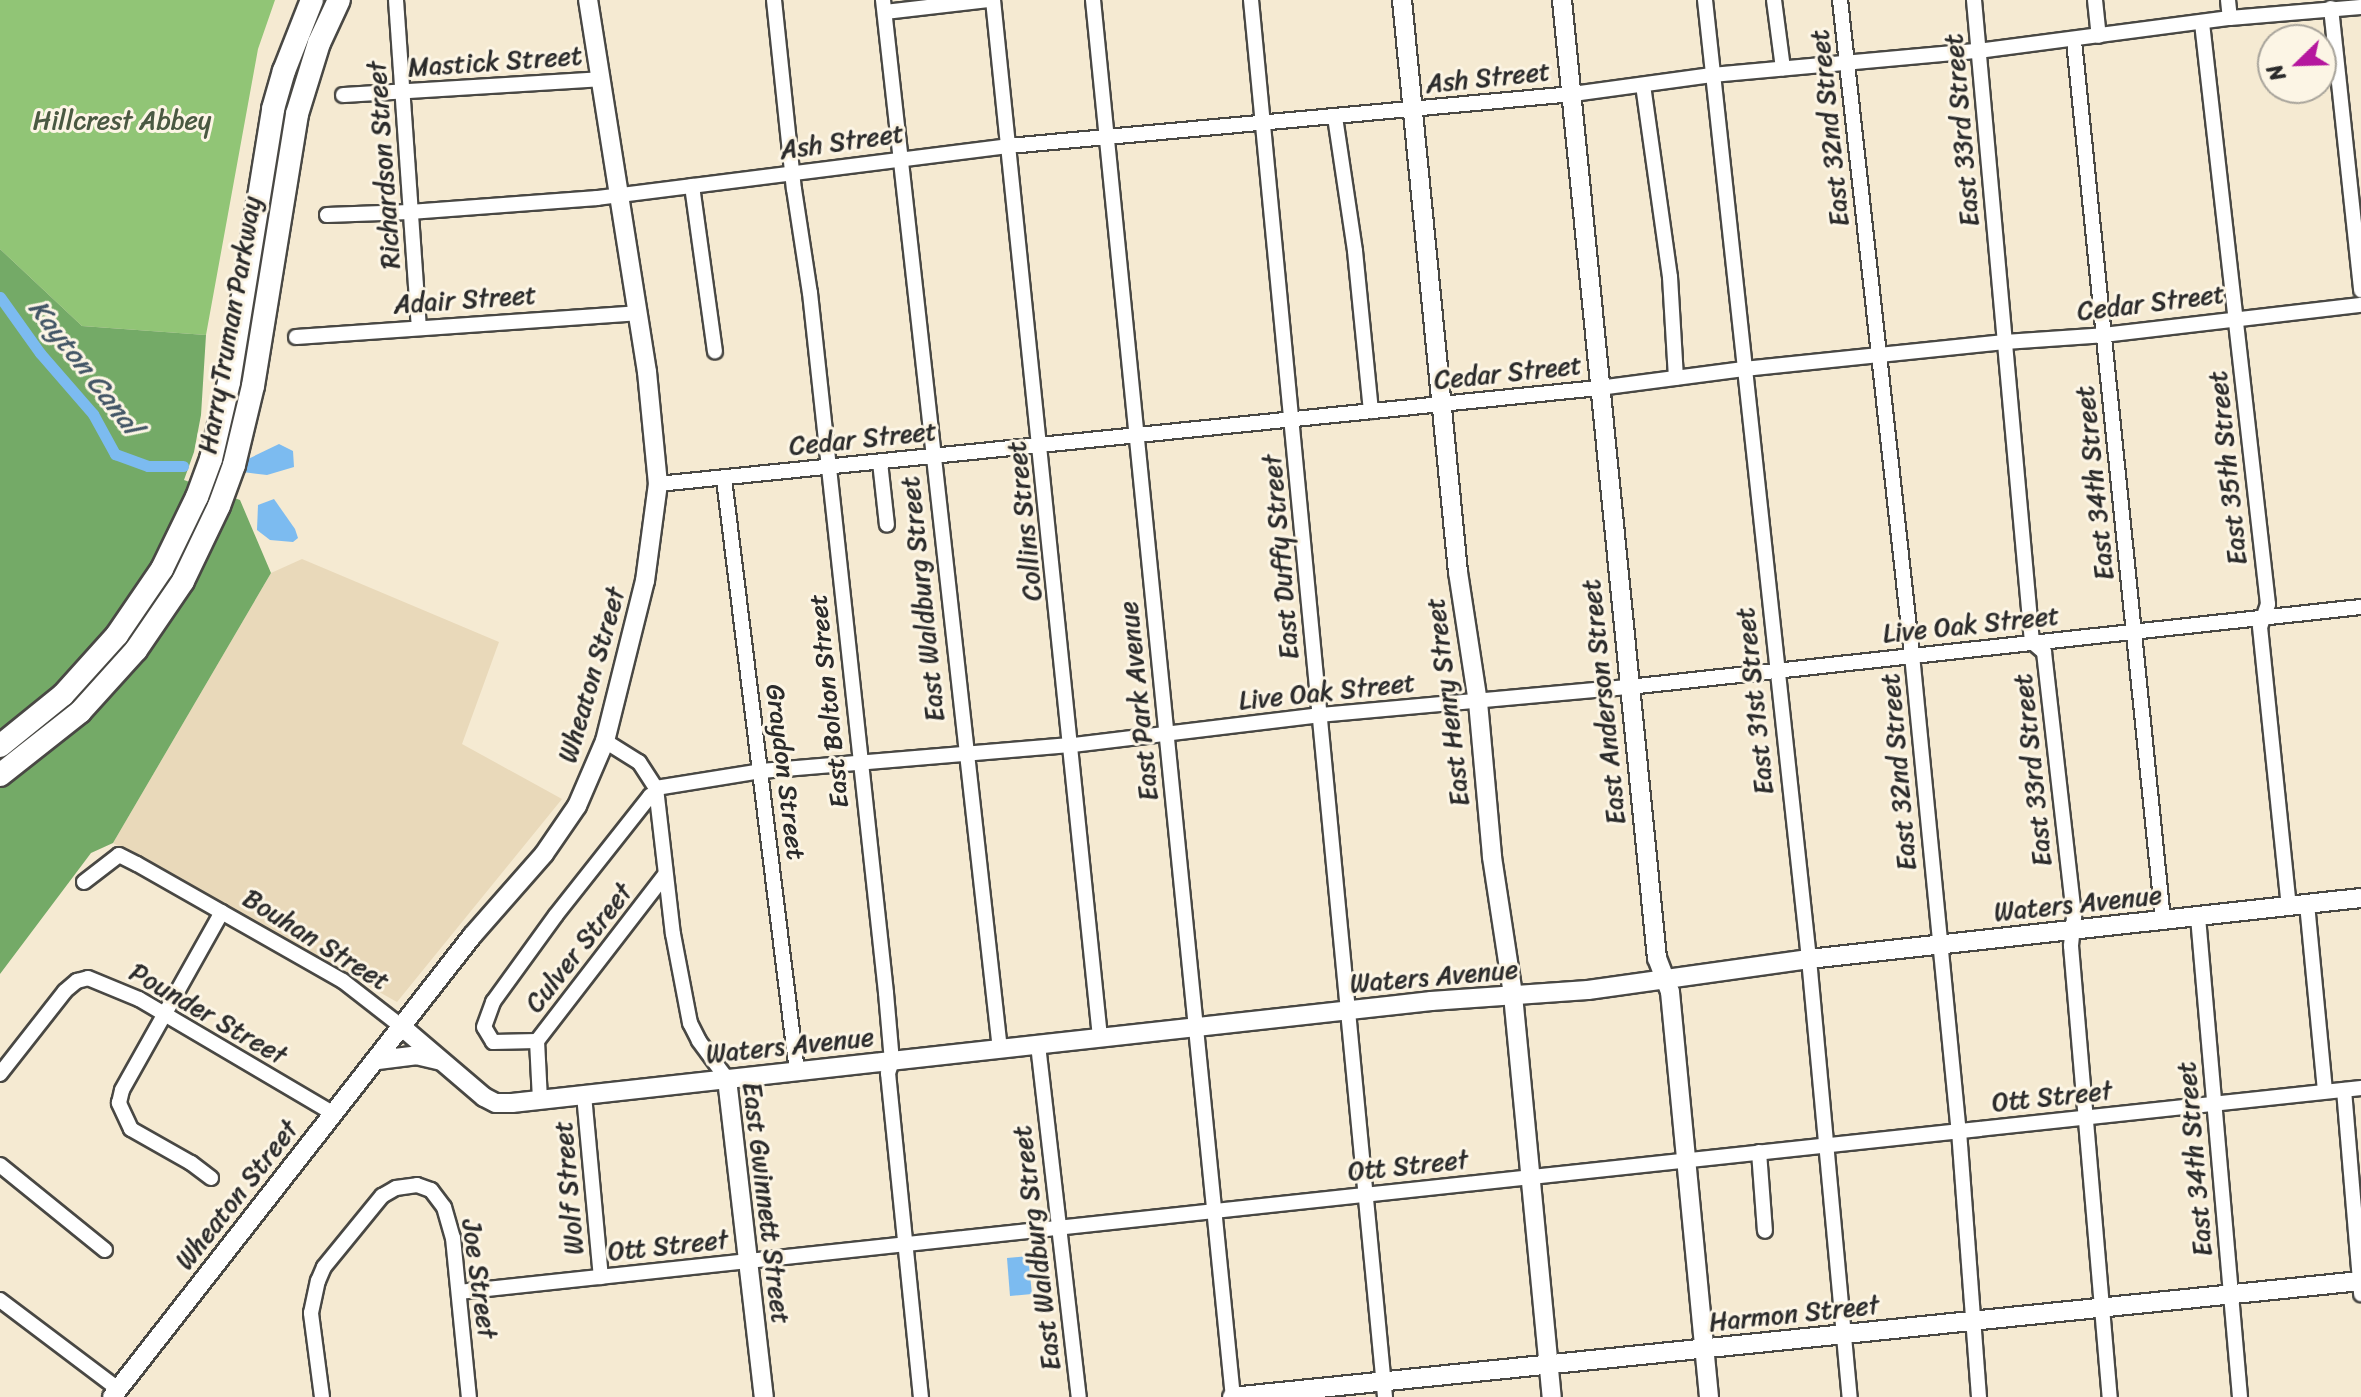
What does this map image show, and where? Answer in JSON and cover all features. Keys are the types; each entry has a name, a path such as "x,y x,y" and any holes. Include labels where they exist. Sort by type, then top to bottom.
{"highway":[{"name":"Harry Truman Parkway","path":"0,746 63,695 140,604 186,521 220,424 273,109 312,0"},
{"name":"Harry Truman Parkway","path":"0,775 80,712 160,618 190,569 219,506 245,423 297,114 319,43 339,0"}],"main road":[{"name":"Wheaton Street","path":"115,1393 567,822 585,792 605,741 645,581 658,484 656,431 588,0"},
{"name":"East Henry Street","path":"1402,0 1458,572 1478,702 1492,857 1513,995 1552,1397"},
{"name":"East Anderson Street","path":"1562,0 1657,958 1670,992 1709,1397"},
{"name":"Waters Avenue","path":"512,1103 1348,1010 1665,979 1809,959 2361,898"},
{"name":"Bouhan Street","path":"402,1027 484,1097 496,1103 512,1103"},
{"path":"378,1060 416,1055 441,1060"},
{"name":"East Gwinnett Street","path":"727,1079 764,1397"},
{"name":"Harmon Street","path":"1233,1397 1384,1389 1550,1364 2361,1281"}],"street":[{"name":"Richardson Street","path":"396,0 419,326"},
{"name":"East Bolton Street","path":"774,0 810,293 861,764 892,1061 888,1073 921,1397"},
{"path":"884,6 990,0"},
{"name":"Collins Street","path":"990,0 1009,146 1073,745 1100,1037"},
{"name":"East Park Avenue","path":"1093,0 1233,1397"},
{"name":"East Duffy Street","path":"1251,0 1384,1389"},
{"name":"East 31st Street","path":"1705,0 1775,670 1809,959 1850,1397"},
{"path":"1774,0 1783,68"},
{"name":"East 32nd Street","path":"1840,0 1912,655 1959,1131 1979,1397"},
{"name":"East 33rd Street","path":"1974,0 2032,642 2044,652 2074,917 2071,931 2110,1397"},
{"path":"2095,0 2099,36"},
{"path":"2228,0 2230,18"},
{"name":"East Waldburg Street","path":"884,6 931,455 1000,1049"},
{"name":"Ash Street","path":"327,215 410,212 618,194 1009,146 1573,94 1712,75 2074,41 2230,18 2361,7"},
{"path":"2331,8 2361,290"},
{"name":"East 35th Street","path":"2202,23 2268,604 2260,627 2325,1091"},
{"name":"East 34th Street","path":"2074,41 2163,920"},
{"name":"Mastick Street","path":"343,95 601,79"},
{"path":"1643,85 1670,277 1676,378"},
{"path":"1335,117 1355,251 1371,411"},
{"path":"692,186 715,351"},
{"name":"Cedar Street","path":"658,484 1599,388 1744,369 2005,342 2104,335 2361,305"},
{"name":"Adair Street","path":"296,337 637,313"},
{"path":"880,462 887,525"},
{"name":"Graydon Street","path":"724,479 797,1072"},
{"name":"Live Oak Street","path":"656,791 761,771 1073,745 1320,715 1629,687 2361,607"},
{"path":"537,1041 493,1042 486,1036 484,1027 493,1002 556,915 656,791 639,762 605,741"},
{"name":"East Gwinnett Street","path":"656,791 665,875 690,1023 699,1041 727,1079"},
{"name":"Bouhan Street","path":"84,882 119,855 343,981 402,1027"},
{"name":"Culver Street","path":"540,1100 537,1041 665,875"},
{"path":"211,1178 131,1129 119,1103 122,1090 222,912"},
{"name":"East 34th Street","path":"2198,917 2240,1397"},
{"name":"Pounder Street","path":"0,1074 65,991 77,981 88,978 103,982 164,1015 334,1114"},
{"name":"East Waldburg Street","path":"1038,1045 1057,1229 1079,1397"},
{"name":"Ott Street","path":"459,1292 2361,1088"},
{"path":"2344,1090 2361,1294"},
{"name":"Wolf Street","path":"584,1095 601,1277"},
{"path":"1759,1152 1765,1231"},
{"path":"0,1165 105,1250"},
{"name":"Joe Street","path":"322,1397 311,1313 324,1267 382,1196 396,1188 414,1186 431,1190 444,1207 453,1238 469,1397"},
{"path":"0,1300 115,1393"}],"shaded area":[{"path":"302,559 499,642 462,744 562,799 397,1002 113,843 271,573"}],"green space":[{"name":"Hillcrest Abbey","path":"0,0 275,0 258,49 206,335 82,326 0,249"},
{"path":"0,249 82,326 206,335 201,415 194,452 184,480 240,500 271,573 113,843 91,853 0,974"}],"water":[{"path":"279,444 293,451 294,467 267,475 243,472 246,460"},
{"path":"274,499 295,529 298,538 293,542 270,540 257,530 258,505"},
{"path":"1028,1256 1032,1294 1010,1296 1007,1258"}],"waterway":[{"name":"Kayton Canal","path":"0,297 40,353 93,414 115,454 148,466 183,466"}]}
